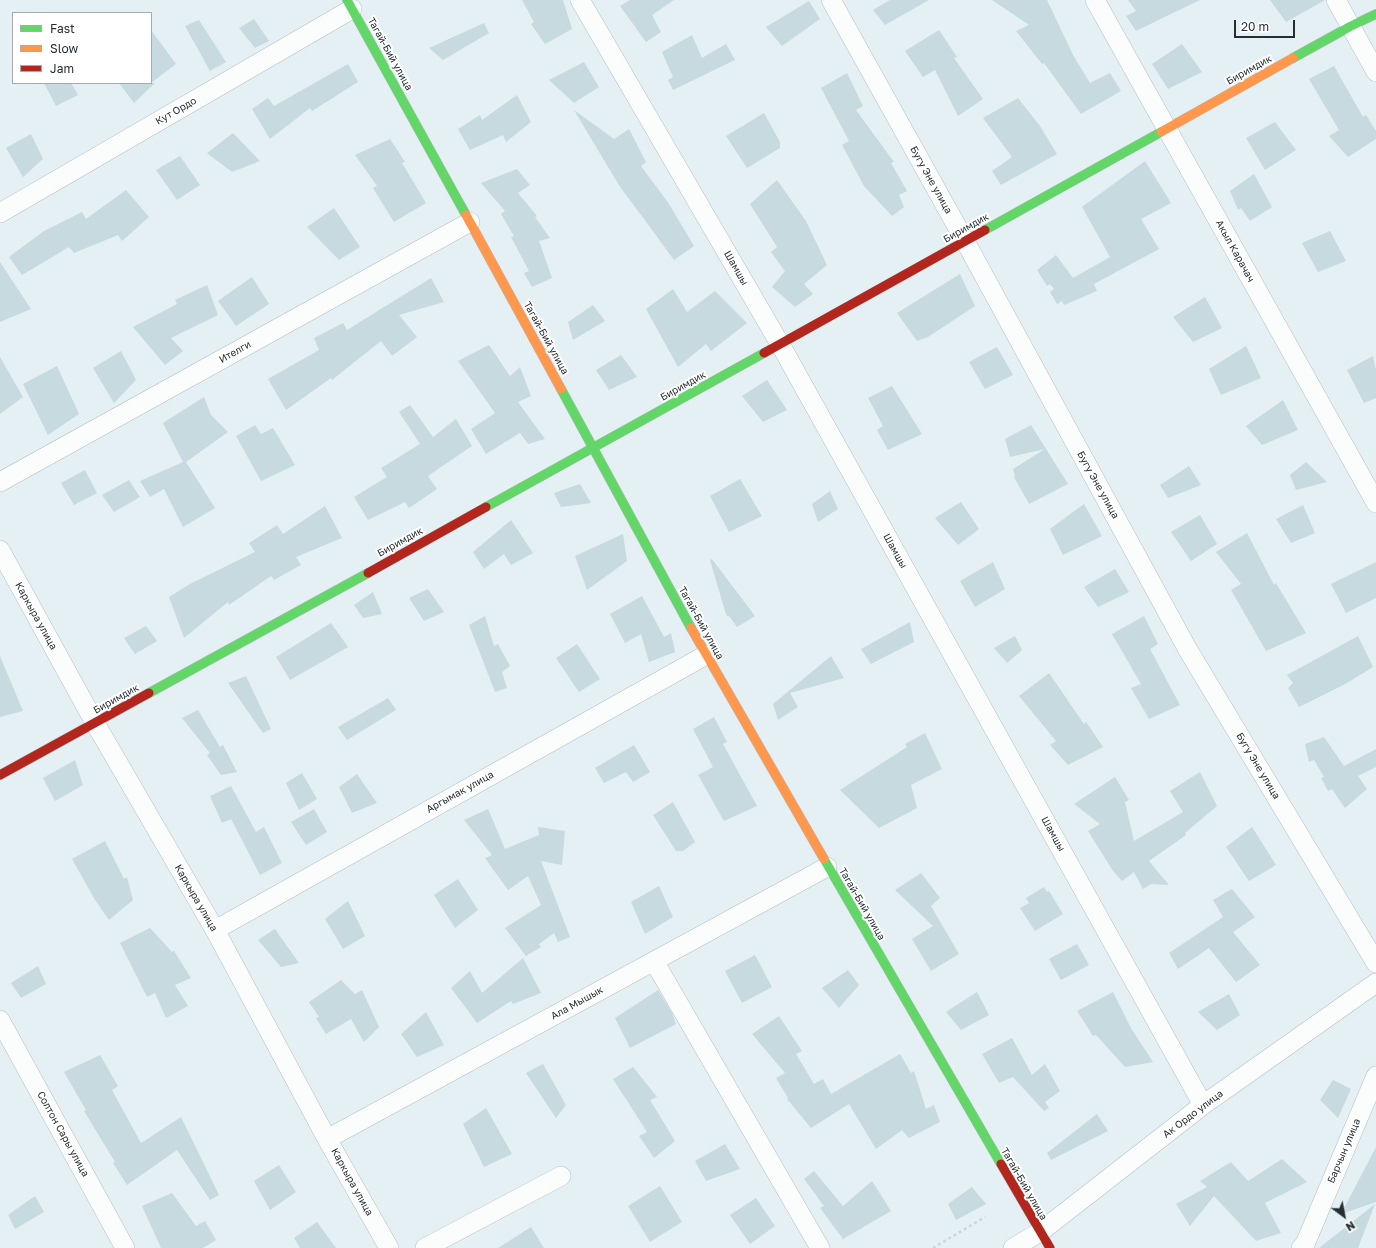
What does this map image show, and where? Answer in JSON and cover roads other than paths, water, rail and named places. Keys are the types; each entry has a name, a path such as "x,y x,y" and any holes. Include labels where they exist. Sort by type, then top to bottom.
{"street":[{"name":"Шамшы","path":"580,0 780,344 1203,1106"},
{"name":"Бугу Эне улица","path":"831,0 965,241 1188,650 1376,963"},
{"name":"Акыл Карачач","path":"1095,0 1376,503"},
{"path":"1336,0 1376,72"},
{"name":"Кут Ордо","path":"0,213 350,5"},
{"name":"Тагай-Бий улица","path":"350,5 594,448 706,655 827,867 1050,1248"},
{"name":"Биримдик","path":"0,775 594,448 1351,26 1376,14"},
{"name":"Ителги","path":"0,482 470,222"},
{"name":"Каркыра улица","path":"0,550 95,723 215,930 327,1139 389,1248"},
{"name":"Аргымак улица","path":"215,930 706,655"},
{"name":"Ала Мышык","path":"327,1139 827,867"},
{"path":"654,961 820,1248"},
{"name":"Ак Ордо улица","path":"1013,1248 1040,1232 1203,1106 1376,983"},
{"name":"Солтон Сары улица","path":"0,1020 125,1248"},
{"name":"Барчын улица","path":"1302,1248 1376,1076"},
{"path":"425,1248 561,1176"}]}
